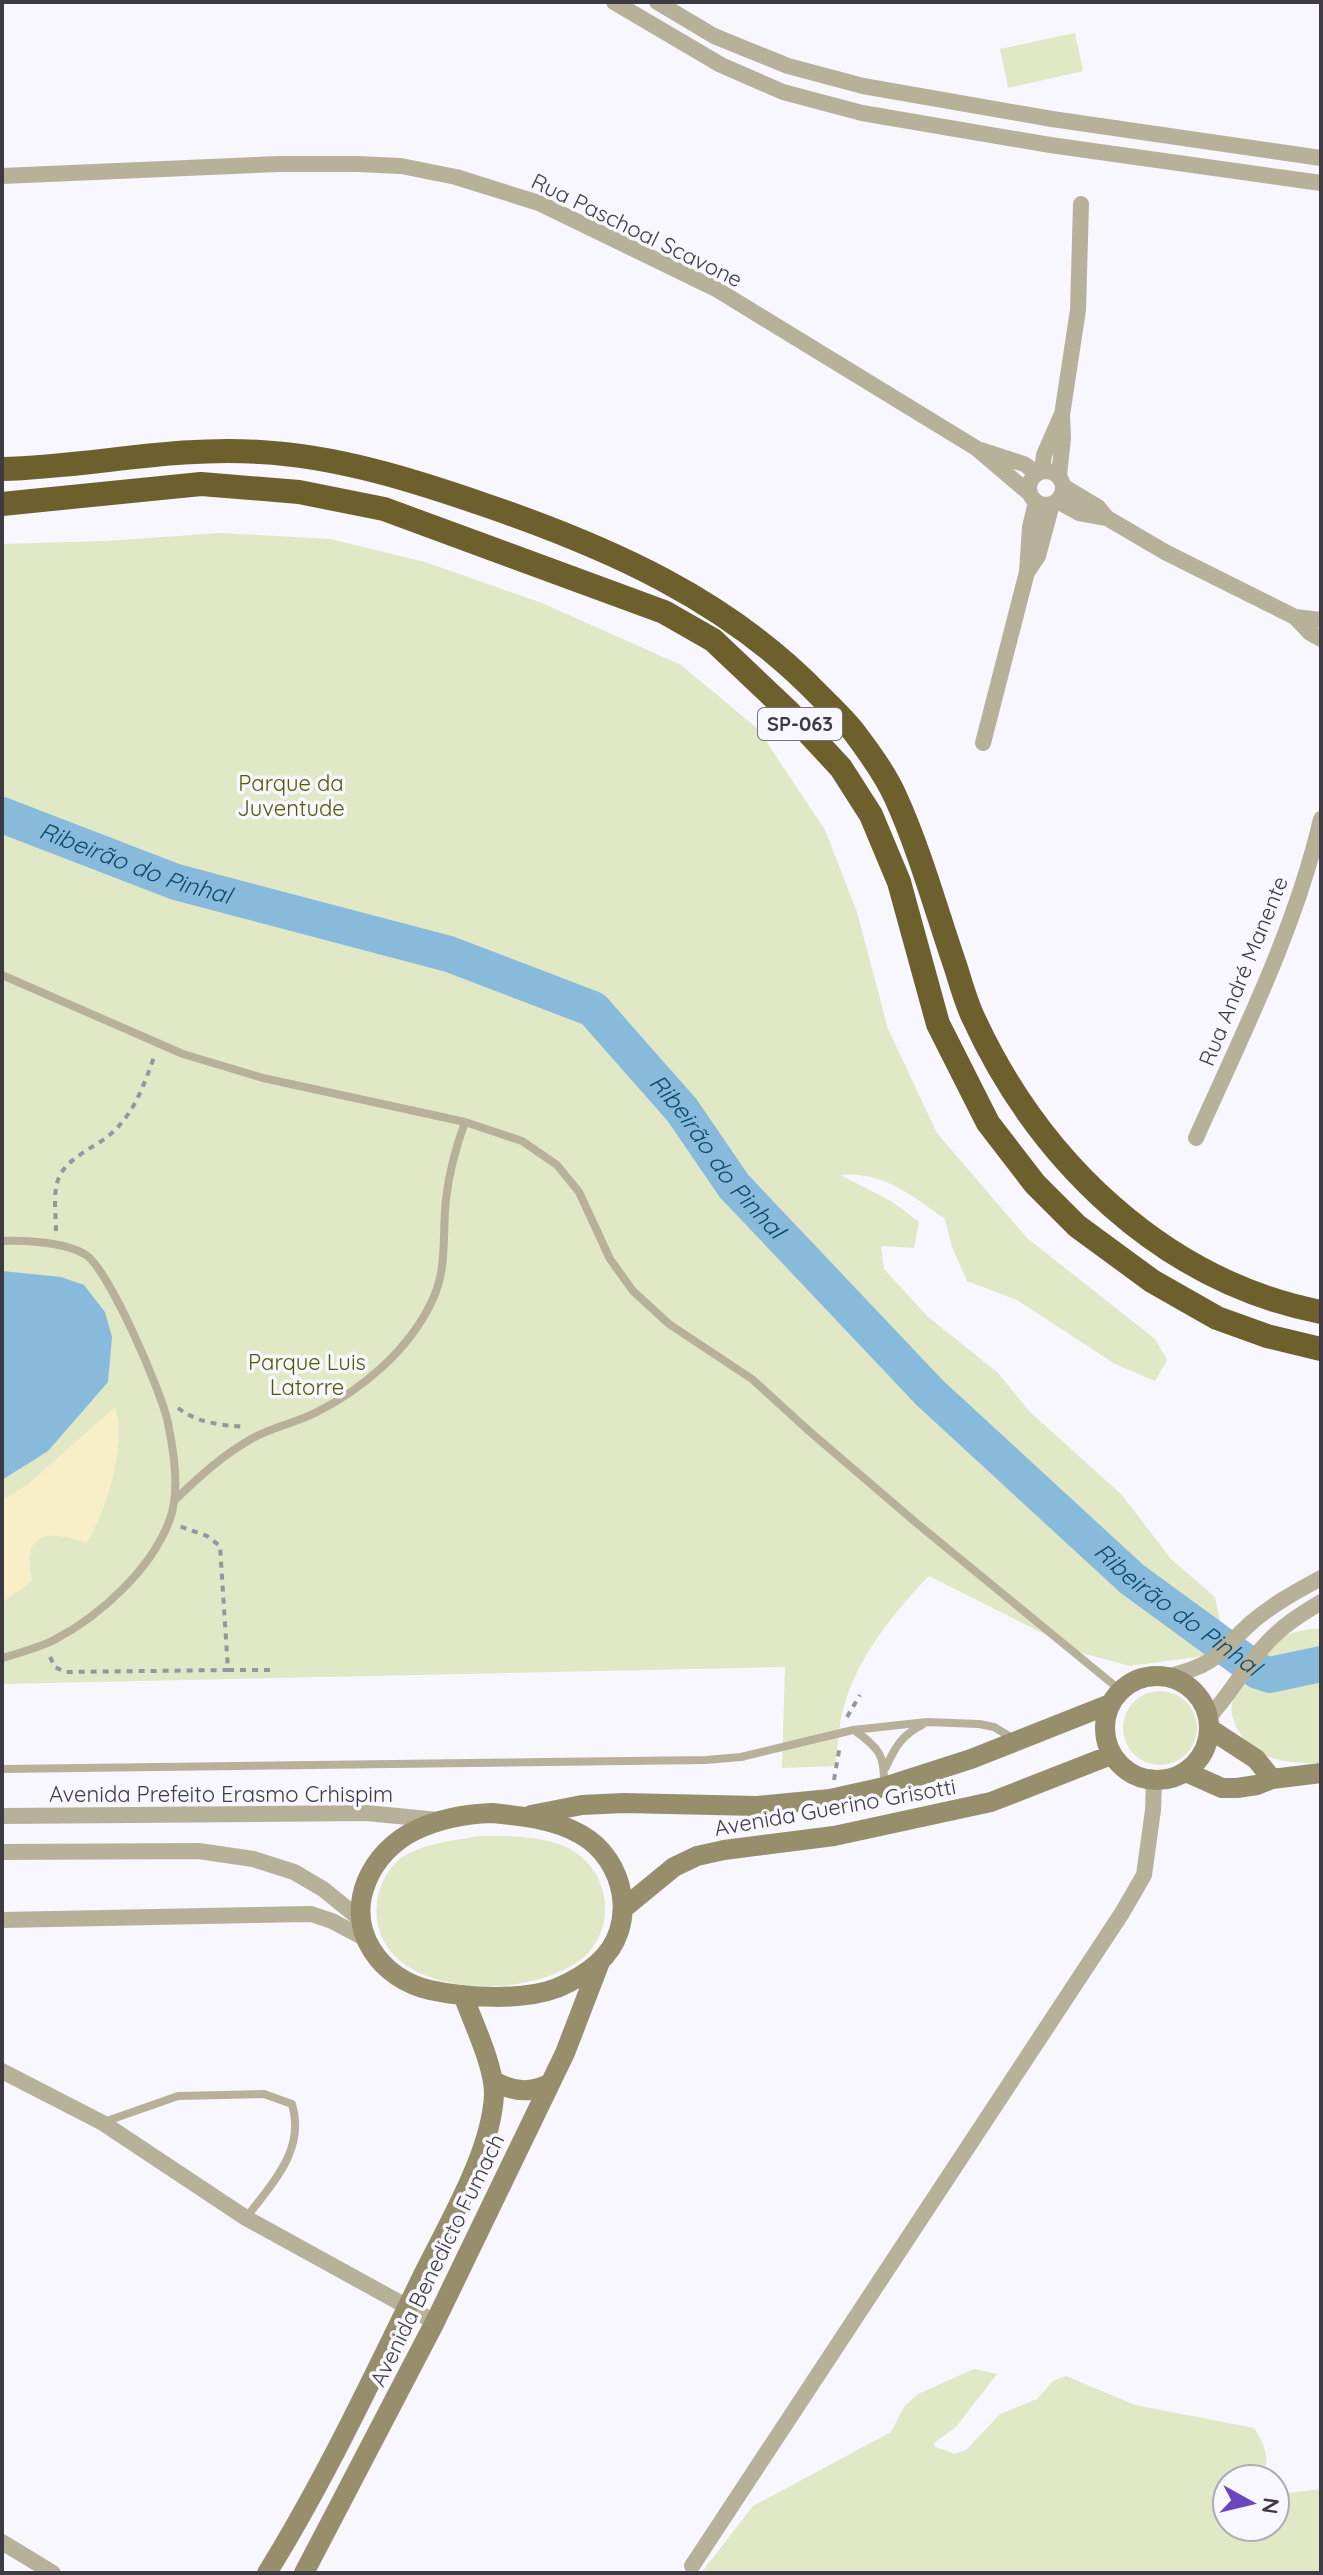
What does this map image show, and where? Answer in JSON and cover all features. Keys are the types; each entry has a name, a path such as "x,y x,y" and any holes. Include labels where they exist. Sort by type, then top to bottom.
{"highway":[{"name":"SP-063","path":"2,469 89,463 190,450 262,452 332,461 438,488 550,527 635,564 704,601 789,664 853,729 895,795 973,1016 1022,1105 1062,1159 1117,1214 1175,1254 1245,1291 1321,1312"},
{"name":"SP-063","path":"2,504 201,484 299,492 384,509 664,612 713,640 789,712 841,768 871,815 899,882 938,1024 988,1123 1035,1184 1077,1226 1152,1281 1217,1318 1267,1336 1321,1349"}],"main road":[{"path":"1152,1675 1170,1676 1186,1683 1199,1695 1209,1724 1207,1745 1199,1760 1186,1772 1171,1779 1154,1781 1137,1777 1122,1768 1111,1755 1105,1721 1115,1697 1135,1680 1152,1675"},
{"name":"Avenida Guerino Grisotti","path":"524,1816 582,1805 757,1806 830,1799 885,1777 971,1759 1115,1697"},
{"path":"1209,1724 1256,1759 1272,1779"},
{"name":"Avenida Guerino Grisotti","path":"624,1908 674,1867 697,1856 834,1836 991,1802 1111,1755"},
{"path":"1186,1772 1222,1788 1321,1773"},
{"path":"464,1814 524,1816 550,1821 581,1834 602,1850 614,1869 624,1908 613,1943 600,1962 573,1980 538,1994 463,1995 405,1982 378,1961 362,1928 360,1896 369,1875 387,1850 413,1831 464,1814"},
{"name":"Avenida Benedicto Fumach","path":"304,2573 435,2322 579,2021 600,1962"},
{"name":"Avenida Benedicto Fumach","path":"267,2573 319,2480 407,2308 466,2188 486,2136 494,2096 493,2080 463,1995"},
{"path":"493,2080 504,2087 521,2091 549,2084"}],"street":[{"path":"614,2 721,65 783,92 862,113 1050,145 1321,183"},
{"path":"657,2 714,36 788,66 863,86 1052,119 1321,158"},
{"path":"1050,145 1052,119"},
{"name":"Rua Paschoal Scavone","path":"2,176 279,164 401,166 456,177 539,203 716,289 976,448 1015,461 1079,513 1107,518 1165,552 1295,617 1321,620"},
{"path":"983,743 1027,572 1038,556 1047,488 1063,438 1062,415 1078,310 1081,204"},
{"name":"Rua Paschoal Scavone","path":"1295,617 1310,633 1321,639"},
{"name":"Rua André Manente","path":"1196,1138 1279,951 1311,863 1321,819"},
{"path":"1170,1676 1195,1670 1215,1659 1282,1599 1321,1578"},
{"path":"1209,1724 1264,1645 1294,1618 1321,1602"},
{"path":"692,2566 1122,1913 1144,1875 1154,1781"},
{"name":"Avenida Prefeito Erasmo Crhispim","path":"2,1816 367,1813 440,1820"},
{"path":"2,1852 199,1851 253,1859 294,1872 323,1889 362,1928"},
{"path":"2,1920 311,1914 362,1928"},
{"path":"2,2071 103,2123 246,2218 435,2322"},
{"path":"2,2542 53,2573"}],"lane":[{"path":"2,975 183,1054 263,1078 465,1122 522,1141 557,1165 579,1192 610,1259 633,1291 669,1324 752,1379 1115,1697"},
{"path":"177,1498 223,1456 257,1435 313,1414 354,1391 379,1371 410,1334 432,1301 442,1273 446,1201 453,1154 465,1122"},
{"path":"2,1241 56,1244 87,1255 113,1292 139,1344 168,1422 177,1498 152,1555 102,1609 43,1644 2,1658"},
{"path":"2,1769 706,1760 741,1757 853,1730 927,1722 979,1724 994,1727 1015,1739"},
{"path":"885,1777 898,1742 906,1733 927,1722"},
{"path":"853,1730 878,1750 885,1777"},
{"path":"103,2123 178,2096 264,2094 292,2104 297,2131 293,2149 284,2168 246,2218"}],"path":[{"path":"56,1244 56,1193 60,1176 70,1163 111,1134 131,1112 159,1043"},
{"path":"157,1393 188,1416 213,1424 271,1430"},
{"path":"169,1522 207,1536 220,1546 228,1670"},
{"path":"43,1644 55,1667 65,1672 276,1670"}],"green space":[{"path":"1075,33 1083,71 1008,88 1000,49"},
{"path":"221,533 330,539 425,562 542,603 681,665 758,729 825,830 857,912 888,1029 937,1133 1027,1238 1155,1339 1167,1360 1155,1381 1115,1364 1017,1300 967,1281 952,1247 945,1219 896,1186 869,1177 840,1175 891,1201 919,1222 914,1248 881,1246 884,1269 927,1316 997,1372 1030,1412 1122,1495 1171,1559 1215,1597 1221,1625 1204,1656 1130,1666 1082,1653 929,1576 889,1621 857,1673 841,1717 835,1766 782,1768 785,1667 2,1684 2,544"},
{"path":"1321,1629 1321,1763 1298,1763 1264,1755 1246,1742 1237,1728 1232,1711 1235,1694 1272,1645 1288,1634"},
{"path":"1153,1691 1167,1691 1181,1697 1191,1707 1197,1728 1195,1742 1181,1759 1167,1765 1153,1765 1139,1759 1129,1749 1123,1735 1123,1721 1129,1707 1139,1697"},
{"path":"480,1836 523,1837 554,1842 579,1855 591,1867 604,1896 605,1912 595,1944 584,1957 561,1971 535,1980 470,1986 423,1974 403,1963 388,1947 378,1927 377,1902 389,1870 404,1856 422,1848"},
{"path":"974,2369 997,2374 956,2427 934,2443 935,2447 955,2454 966,2450 1000,2414 1037,2399 1053,2381 1066,2376 1135,2405 1254,2428 1266,2452 1266,2463 1211,2463 1211,2543 1291,2543 1291,2493 1321,2489 1321,2573 701,2573 753,2506 891,2432 904,2407 918,2394"}],"sand":[{"path":"115,1407 119,1439 117,1457 108,1496 87,1543 60,1536 40,1538 30,1552 32,1581 3,1602 2,1500 28,1484"}],"water":[{"path":"2,1271 61,1277 84,1285 105,1312 112,1337 108,1382 48,1451 2,1480"}],"waterway":[{"name":"Ribeirão do Pinhal","path":"2,815 176,882 449,954 593,1009 682,1110 734,1186 930,1393 1132,1579 1258,1671 1270,1675 1321,1664"}],"park label":[{"name":"Parque da Juventude","path":"291,796"},
{"name":"Parque Luis Latorre","path":"307,1374"}]}
